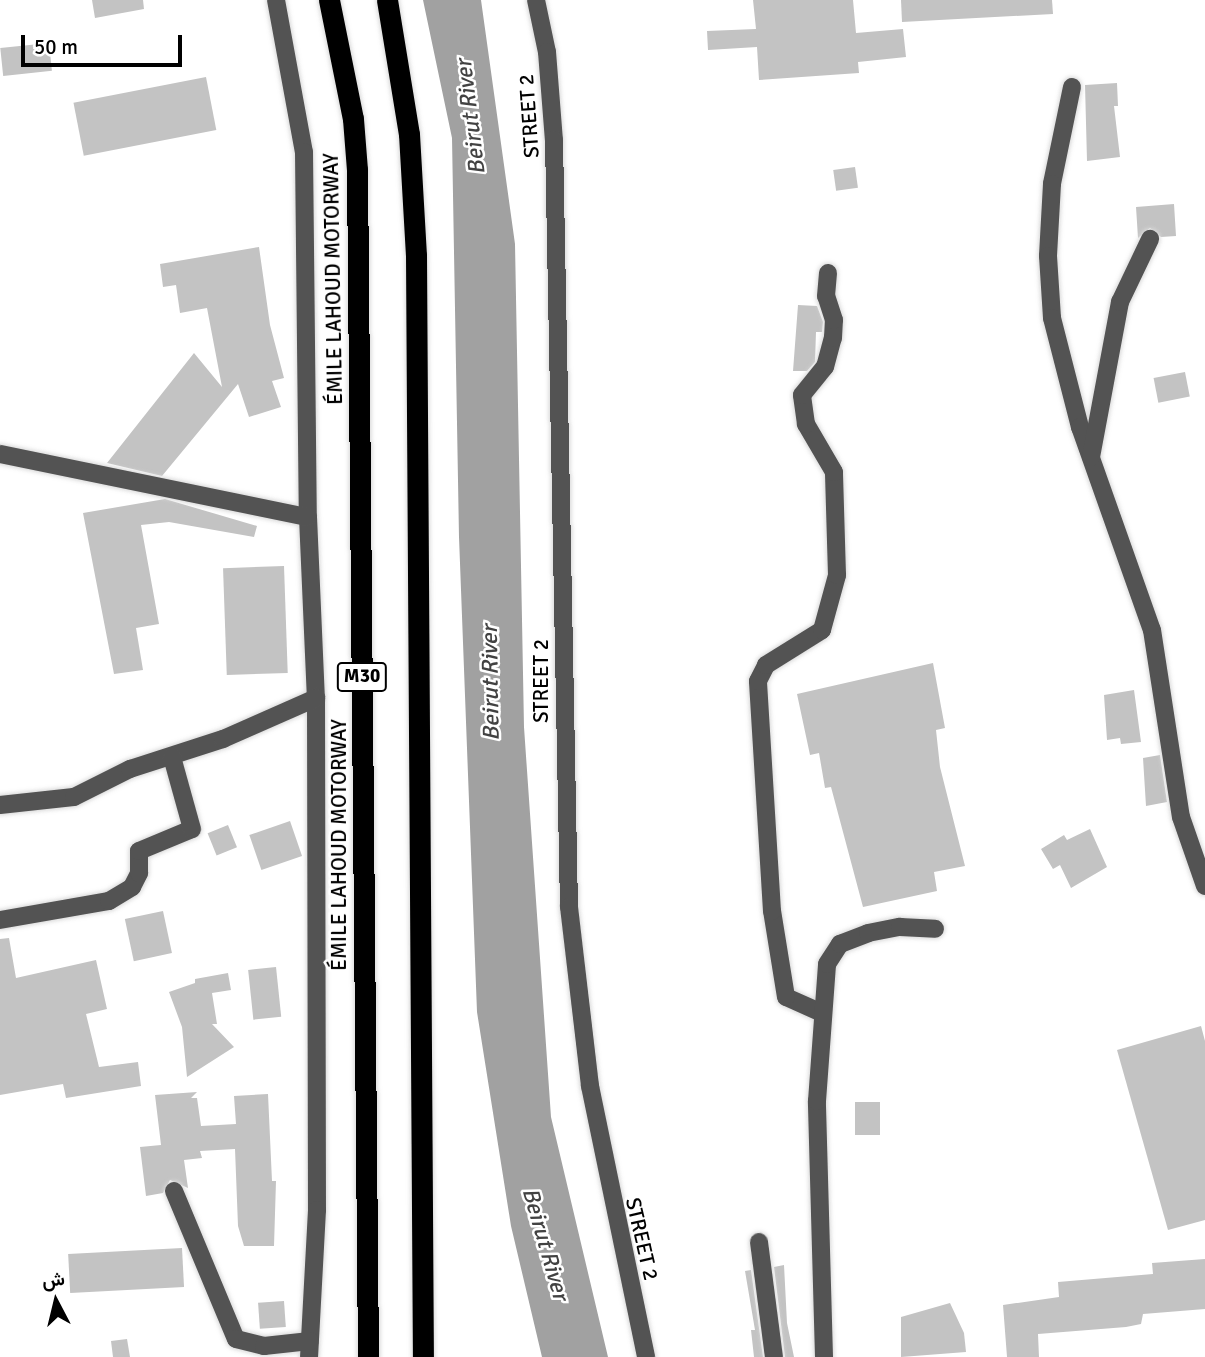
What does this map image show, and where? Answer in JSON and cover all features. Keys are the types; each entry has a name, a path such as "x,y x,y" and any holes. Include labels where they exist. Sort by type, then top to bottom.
{"highway":[{"name":"ÉMILE LAHOUD MOTORWAY","path":"330,0 351,107 357,170 368,1357"},
{"name":"M30","path":"387,0 409,134 416,255 423,1357"},
{"path":"357,1357 367,1300"},
{"path":"424,1315 433,1357"}],"street":[{"path":"174,1191 236,1339 264,1346 309,1349 317,1210 316,698 308,517 304,152 276,0"},
{"name":"STREET 2","path":"536,0 547,52 554,140 569,908 594,1111 646,1357"},
{"path":"1072,87 1052,184 1048,256 1052,318 1091,457 1152,630 1181,817 1205,886"},
{"path":"1091,457 1120,302 1150,239"},
{"path":"822,1013 786,997 772,911 758,681 766,665 822,629 837,576 834,472 806,424 802,395 825,367 833,338 828,273"},
{"path":"0,454 308,517"},
{"path":"0,805 74,797 130,769 172,757 316,698"},
{"path":"0,920 109,901 132,887 139,873 139,851 192,829 172,757"},
{"path":"824,1357 817,1101 827,964 840,944 900,927 934,929"},
{"path":"759,1242 774,1357"}],"water":[{"name":"Beirut River","path":"423,0 481,0 515,244 524,727 551,1117 608,1357 542,1357 511,1226 477,1012 459,537 452,138"}],"building":[{"path":"92,0 143,0 144,9 95,18"},
{"path":"753,0 853,0 856,33 903,29 906,57 858,62 859,73 759,80 757,47 708,50 707,31 756,29"},
{"path":"901,0 1052,0 1053,14 902,22"},
{"path":"49,43 52,71 3,76 0,48"},
{"path":"206,77 216,130 84,156 73,103"},
{"path":"1117,83 1118,106 1114,106 1120,157 1087,161 1085,85"},
{"path":"855,167 858,188 836,191 833,170"},
{"path":"1174,204 1176,236 1161,237 1150,228 1138,238 1136,207"},
{"path":"259,247 270,325 284,378 272,381 281,407 249,417 238,384 162,476 107,463 194,353 222,387 207,308 180,313 176,285 163,287 160,264"},
{"path":"798,305 817,306 823,322 822,332 816,332 815,362 807,371 793,371"},
{"path":"1185,372 1190,397 1158,403 1154,378"},
{"path":"165,499 257,526 254,537 169,522 141,525 159,624 136,628 143,670 114,674 83,513"},
{"path":"284,566 288,673 227,675 223,568"},
{"path":"933,663 945,728 936,730 940,767 965,866 934,872 937,891 863,907 831,787 825,788 819,753 810,755 797,694"},
{"path":"1134,690 1141,742 1121,744 1120,738 1107,740 1104,695"},
{"path":"1160,755 1167,802 1146,806 1143,758"},
{"path":"290,821 302,856 261,870 249,835"},
{"path":"228,825 237,847 217,855 208,833"},
{"path":"1090,829 1107,867 1071,888 1060,865 1053,869 1041,849 1064,835 1067,840"},
{"path":"163,911 172,953 134,961 125,919"},
{"path":"9,938 16,978 96,960 107,1009 86,1014 99,1067 138,1062 141,1086 66,1098 63,1084 0,1095 0,939"},
{"path":"276,967 281,1017 253,1020 248,970"},
{"path":"228,973 231,990 212,993 217,1024 212,1024 234,1047 187,1077 182,1027 169,992 195,983 195,979"},
{"path":"1201,1026 1205,1041 1205,1220 1168,1230 1117,1050"},
{"path":"197,1092 191,1098 197,1098 201,1126 236,1124 234,1096 268,1094 272,1181 276,1181 274,1246 244,1246 238,1226 235,1149 200,1151 202,1158 184,1160 188,1188 170,1180 163,1193 146,1196 140,1147 161,1145 155,1095"},
{"path":"855,1102 880,1102 880,1135 855,1135"},
{"path":"182,1248 184,1287 70,1293 68,1254"},
{"path":"1205,1259 1205,1309 1143,1314 1141,1324 1126,1327 1038,1334 1039,1357 1007,1357 1003,1305 1059,1297 1058,1282 1153,1274 1152,1263"},
{"path":"784,1265 787,1323 794,1357 785,1357 774,1267"},
{"path":"751,1270 763,1357 754,1357 751,1330 755,1330 745,1271"},
{"path":"284,1301 286,1327 260,1329 258,1303"},
{"path":"950,1303 964,1333 966,1352 901,1357 901,1317"},
{"path":"127,1339 130,1357 113,1357 111,1341"}]}
